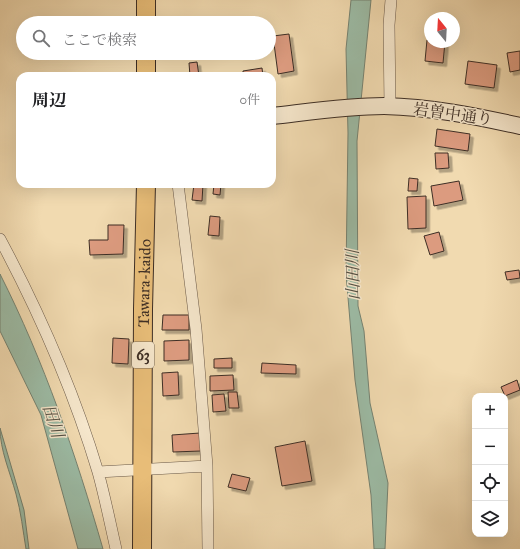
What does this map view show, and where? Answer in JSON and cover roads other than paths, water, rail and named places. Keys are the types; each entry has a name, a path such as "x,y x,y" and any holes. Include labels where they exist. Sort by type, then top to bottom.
{"main road":[{"path":"146,0 146,16"},
{"path":"146,60 146,72"},
{"name":"Tawara-kaido","path":"142,549 143,309 146,188"}],"street":[{"path":"387,106 391,0"},
{"name":"岩曽中通り","path":"276,116 387,106 432,108 518,124"},
{"path":"178,188 196,329 207,466 208,549"},
{"path":"0,239 20,276 45,331 77,410 98,472 116,549"},
{"path":"98,472 207,466"}],"water":[{"name":"山田川","path":"351,0 371,0 357,141 358,306 364,331 370,403 388,483 385,549 374,549 371,495 355,380 346,274 348,133 346,49"},
{"name":"田川","path":"0,274 45,374 82,479 103,549 78,549 41,415 0,331"},
{"path":"0,428 24,510 29,549 26,549 16,494 3,453"}]}
